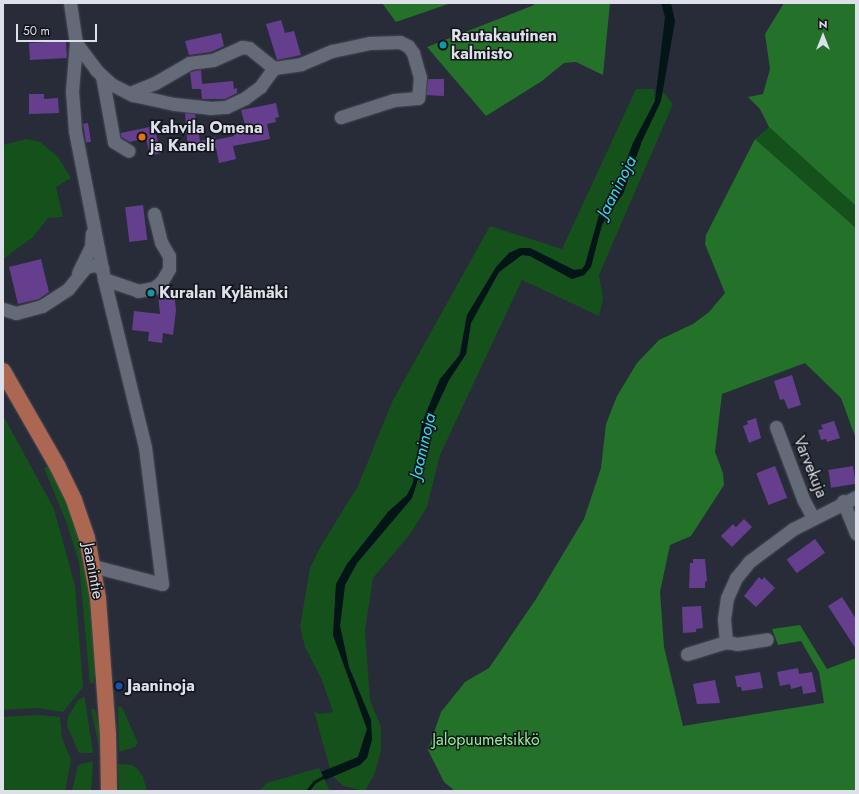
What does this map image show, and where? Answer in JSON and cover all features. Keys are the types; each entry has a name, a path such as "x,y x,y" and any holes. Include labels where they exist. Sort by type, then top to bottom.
{"main road":[{"name":"Jaanintie","path":"3,371 43,437 74,500 87,538 98,598 105,695 109,791"}],"street":[{"path":"70,3 76,43 76,73 72,91 75,131 93,229 145,447 162,584 93,566"},
{"path":"76,43 99,73 111,84 130,93 174,104 226,107 260,87 274,68 301,64 332,51 370,43 400,42 408,46 413,53 420,77 418,98 394,100 341,117"},
{"path":"130,93 156,83 189,63 213,60 242,47 249,48 274,68"},
{"path":"76,73 84,70 99,73"},
{"path":"99,73 114,142 129,151"},
{"path":"77,274 86,267 95,265 103,273 138,292 154,288 162,281 169,269 169,256 161,242 154,214"},
{"path":"3,308 16,313 42,306 68,289 91,246 93,229"},
{"name":"Varvekuja","path":"776,427 802,499 813,518"},
{"path":"726,642 725,608 736,578 750,561 793,529 843,501 856,497"},
{"path":"843,501 856,534"},
{"path":"687,654 726,642 737,644 767,639"}],"green space":[{"path":"382,3 451,3 396,22"},
{"path":"533,3 610,3 603,75 576,62 564,63 542,81 486,116 427,47 534,5"},
{"path":"784,3 856,3 856,206 769,127 760,109 748,97 763,94 770,69 765,34"},
{"path":"636,89 654,89 655,101 633,143 616,188 599,215 585,265 582,269 574,270 530,248 520,248 509,253 467,315 459,355 440,379 434,393 422,423 413,483 407,495 388,512 336,584 333,635 367,729 358,757 330,769 314,711 318,714 333,712 322,680 305,647 300,627 310,568 321,546 358,486 392,402 490,226 562,249"},
{"path":"662,91 673,104 599,275 603,299 599,316 522,280 440,455 427,507 410,534 373,578 365,630 370,700 381,727 381,750 375,773 365,791 343,786 333,776 360,765 371,720 349,667 340,626 345,585 357,563 412,498 420,473 429,423 449,380 466,354 471,323 499,272 522,255 530,256 572,279 585,275 606,216 623,194 642,141 661,101"},
{"path":"769,127 856,206 856,228 755,139"},
{"path":"26,139 40,142 58,157 71,178 56,187 63,217 48,218 33,237 3,259 3,145"},
{"name":"Jalopuumetsikkö","path":"755,139 856,228 856,439 841,398 805,363 722,394 715,452 723,473 724,485 691,536 670,545 660,592 664,647 683,726 824,703 819,672 801,641 778,645 772,629 800,625 827,669 856,658 856,791 455,791 444,782 428,750 441,712 465,682 489,668 536,599 584,519 601,468 606,424 617,396 637,363 659,340 693,324 709,312 725,293 705,244 706,235"},
{"path":"3,415 54,509 75,586 83,687 63,712 36,708 3,710"},
{"path":"50,465 67,501 86,561 96,651 94,683 90,684 79,562 67,524 44,468"},
{"path":"84,697 93,753 79,753 67,726 68,717 78,700"},
{"path":"118,707 122,707 138,743 135,747 119,752"},
{"path":"91,709 95,709 100,731 102,747 99,748"},
{"path":"38,715 60,717 62,738 71,760 65,791 3,791 3,717"},
{"path":"93,761 91,791 72,791 78,765"},
{"path":"118,764 131,765 137,768 143,777 147,791 119,791"},
{"path":"319,768 330,791 259,791 267,783"}],"water":[{"path":"661,3 671,3 675,21 661,101 642,141 623,194 602,224 591,267 584,275 572,279 530,256 522,255 499,272 471,323 466,354 449,380 429,423 420,473 412,498 357,563 345,585 340,626 349,667 371,720 372,740 367,758 360,765 325,780 321,772 358,757 367,729 333,635 336,584 347,564 388,512 407,495 413,483 422,423 440,379 460,355 467,315 496,267 509,253 520,248 530,248 574,270 582,269 585,265 599,215 616,188 633,143 655,101 665,17"}],"building":[{"path":"281,20 285,33 294,31 301,55 277,60 266,24"},
{"path":"221,33 224,46 211,52 189,55 185,41"},
{"path":"66,41 67,58 30,60 29,43"},
{"path":"201,70 202,84 233,81 234,89 237,88 237,93 225,99 202,99 201,89 192,89 190,72"},
{"path":"428,79 444,79 444,96 426,95"},
{"path":"29,94 44,94 44,99 58,98 59,113 29,114"},
{"path":"276,103 279,117 275,118 276,122 267,124 270,139 233,146 236,159 219,163 216,148 188,150 185,113 195,114 200,141 215,137 215,140 234,136 233,132 246,129 241,110"},
{"path":"88,123 91,142 86,143 83,124"},
{"path":"154,126 161,153 150,156 146,138 130,142 121,137 121,133"},
{"path":"143,205 147,240 129,242 125,207"},
{"path":"41,259 49,292 39,299 18,304 9,267"},
{"path":"174,292 176,310 173,335 163,333 162,343 148,341 149,332 132,330 134,311 160,314 158,295"},
{"path":"792,375 801,405 788,409 784,399 780,400 774,381"},
{"path":"756,418 761,438 749,443 743,426 748,424 747,421"},
{"path":"834,421 840,438 827,442 826,439 821,440 818,430 823,429 821,425"},
{"path":"775,466 787,498 769,505 756,473"},
{"path":"853,466 856,484 831,488 828,470"},
{"path":"744,519 752,527 732,547 721,536 733,524 736,527"},
{"path":"815,539 825,553 797,573 787,560"},
{"path":"693,559 705,559 707,581 705,582 705,588 689,588 690,563 693,563"},
{"path":"759,577 762,580 764,577 775,588 756,607 744,596"},
{"path":"842,597 856,619 856,649 828,606"},
{"path":"701,606 703,628 696,629 696,632 683,633 682,607"},
{"path":"798,668 799,674 812,672 816,692 803,694 802,686 791,689 790,684 780,686 777,672"},
{"path":"760,672 763,688 742,691 741,687 737,687 735,676"},
{"path":"715,680 720,703 697,704 693,684"}],"waterway":[{"name":"Jaaninoja","path":"307,791 314,782 325,776"}],"place":[{"name":"Rautakautinen kalmisto","path":"443,45"},
{"name":"Kahvila Omena ja Kaneli","path":"142,137"},
{"name":"Kuralan Kylämäki","path":"151,293"},
{"name":"Jaaninoja","path":"119,686"}]}
